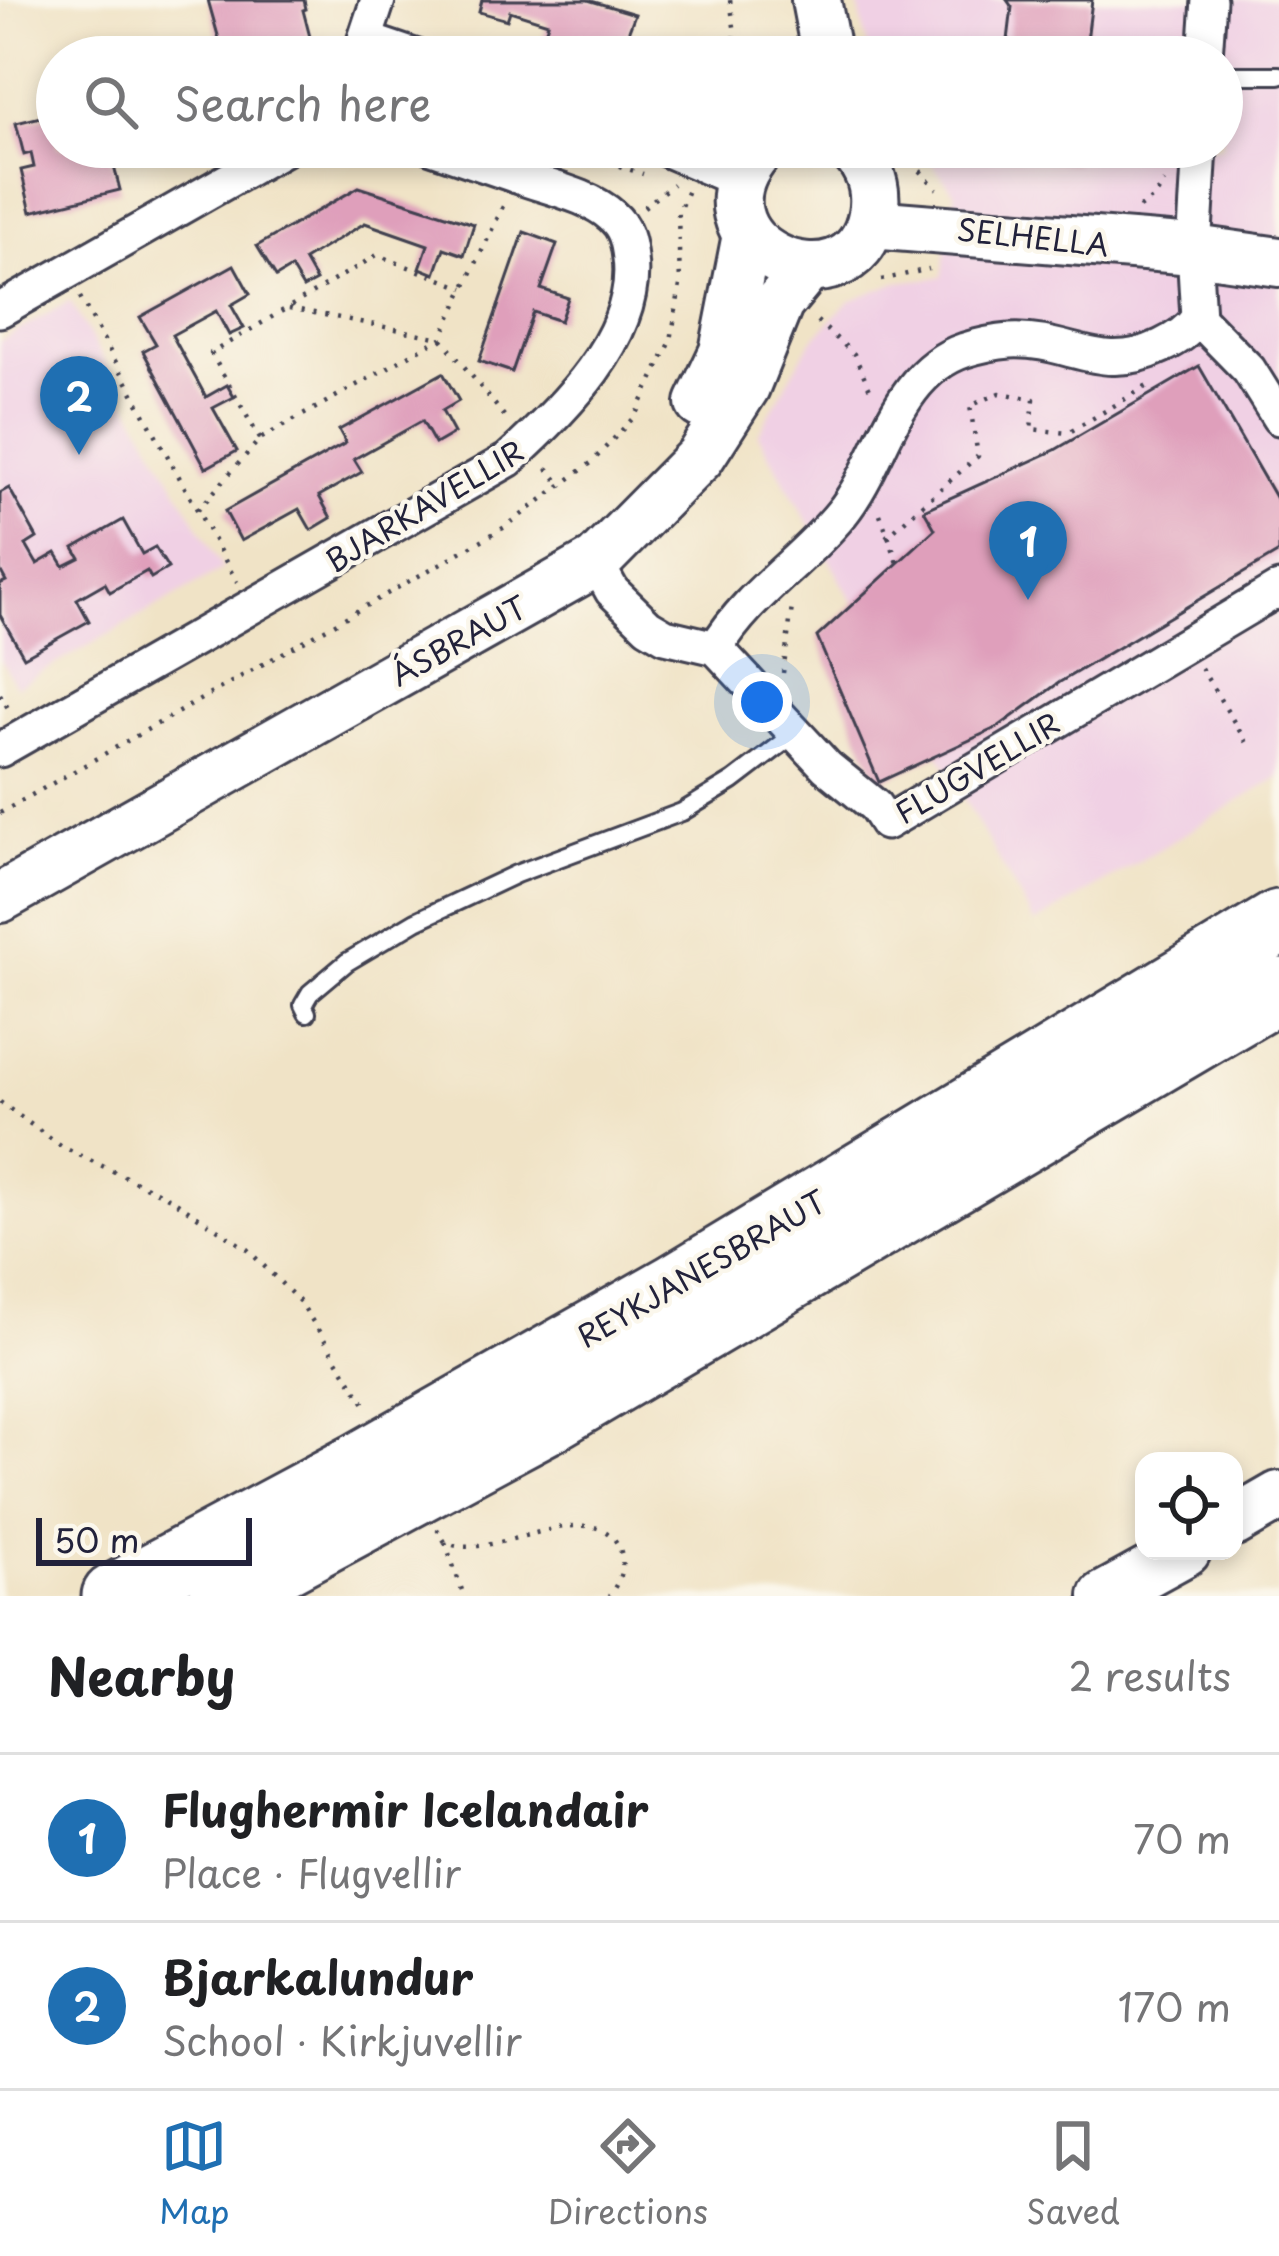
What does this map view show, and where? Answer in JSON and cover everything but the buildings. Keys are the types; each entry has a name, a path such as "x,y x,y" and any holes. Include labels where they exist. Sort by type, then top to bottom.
{"highway":[{"path":"1105,1028 1279,898"},
{"name":"REYKJANESBRAUT","path":"114,1596 654,1298 1279,922"},
{"name":"REYKJANESBRAUT","path":"222,1596 548,1420 1271,995"}],"street":[{"path":"367,36 378,0"},
{"path":"789,0 793,36"},
{"path":"816,0 823,36"},
{"path":"1206,36 1209,0"},
{"path":"0,310 250,168"},
{"name":"BJARKAVELLIR","path":"0,750 508,460 561,410 598,361 625,304 632,274 625,232 615,218 535,168"},
{"path":"747,235 763,254 784,265 807,268 846,256 871,224 875,201 866,168"},
{"path":"1199,168 1194,250 1198,318 1249,370 1279,418"},
{"name":"ÁSBRAUT","path":"0,870 556,554 621,505 664,459 695,414 724,352 747,235 723,170"},
{"name":"SELHELLA","path":"871,224 1194,250 1279,262"},
{"name":"ÁSBRAUT","path":"0,898 596,562 700,457 745,387 779,303 807,268"},
{"path":"596,562 612,591 648,626 665,636 716,648 734,618 841,514 909,390 930,369 964,351 1010,341 1108,360 1137,356 1177,339 1198,318"},
{"name":"FLUGVELLIR","path":"716,648 827,767 875,806 886,823 1279,589"},
{"path":"1243,1517 1279,1496"},
{"path":"1104,1596 1170,1560"}],"lane":[{"path":"1243,75 1279,75"},
{"path":"307,1013 303,1005 310,993 347,962 416,921 516,874 682,812 796,733"}],"path":[{"path":"730,0 735,36"},
{"path":"198,511 260,439 441,338 520,168"},
{"path":"673,184 723,170"},
{"path":"0,813 506,526 563,488 615,440 656,378 678,306 679,213 723,170"},
{"path":"260,439 212,353 377,255 464,288"},
{"path":"877,281 933,269"},
{"path":"76,289 251,608"},
{"path":"289,308 441,338 563,488"},
{"path":"886,537 978,456 970,406 1000,393 1034,399 1031,430 1068,433 1171,372 1159,348"},
{"path":"865,525 879,510"},
{"path":"764,698 782,681 794,598"},
{"path":"1186,643 1250,748"},
{"path":"0,1105 62,1147 195,1212 265,1264 314,1320 374,1420"},
{"path":"434,1524 464,1596"},
{"path":"445,1542 466,1550 570,1525 597,1528 621,1551 622,1570 609,1596"}],"shaded area":[{"path":"857,0 1279,0 1279,777 1035,924 758,434 810,343 849,301 897,282 942,277 955,193 935,168 1243,168 1243,36 865,36"},
{"path":"70,301 223,569 16,687 0,658 0,341"}],"place":[{"name":"Bjarkalundur","path":"79,455"},
{"name":"Flughermir Icelandair","path":"1028,600"}]}
